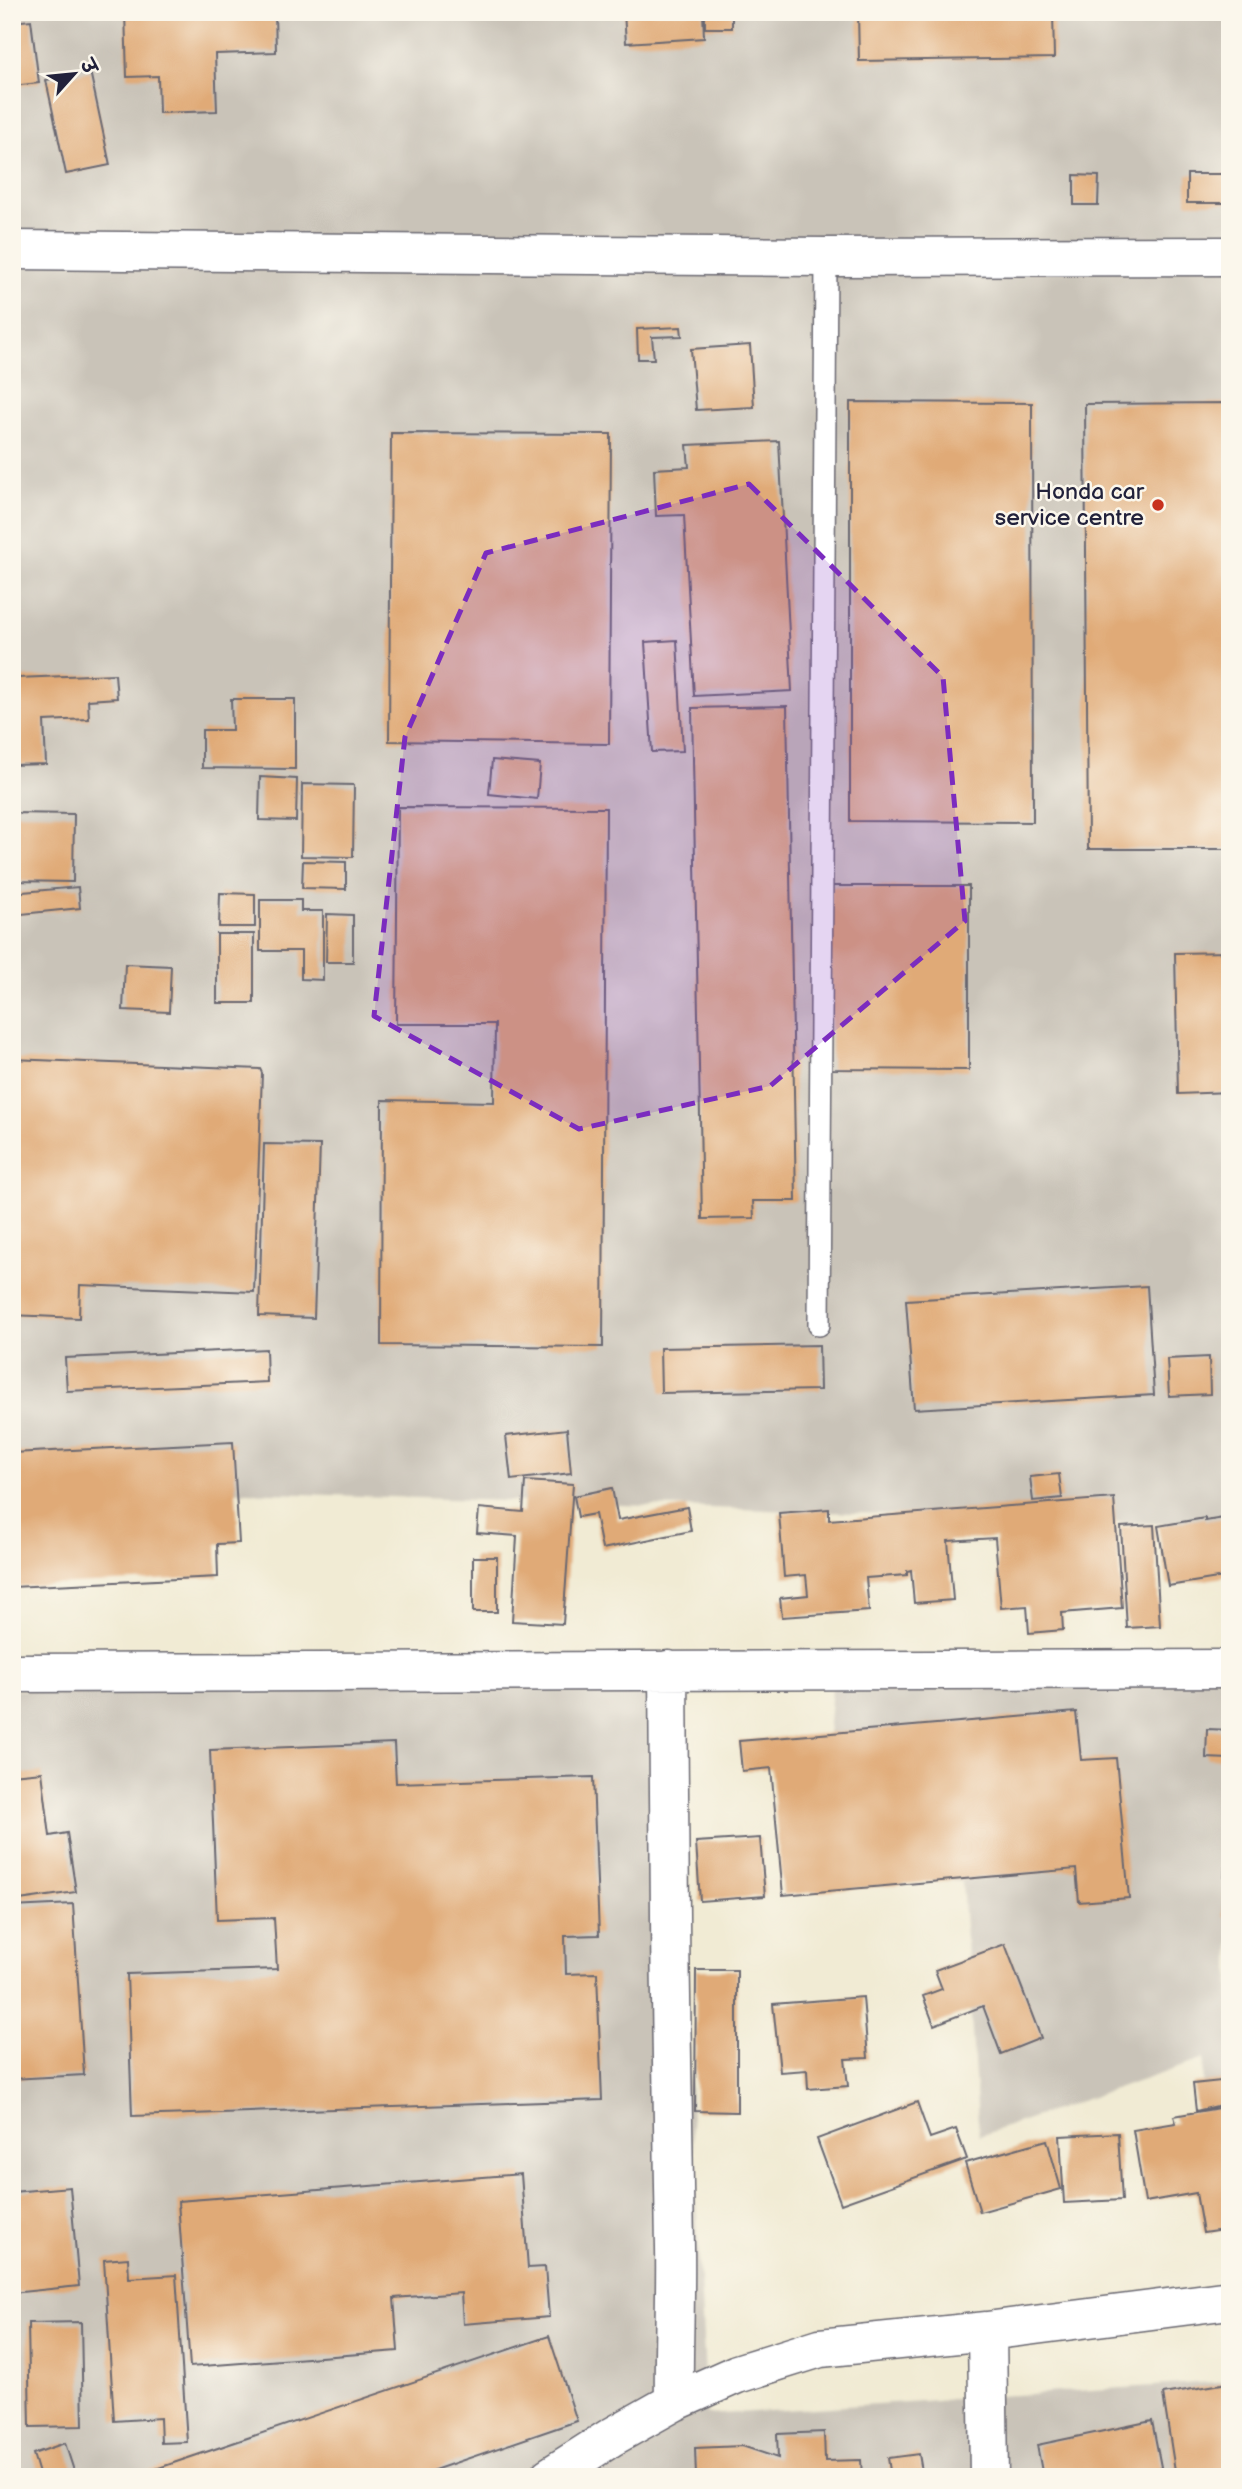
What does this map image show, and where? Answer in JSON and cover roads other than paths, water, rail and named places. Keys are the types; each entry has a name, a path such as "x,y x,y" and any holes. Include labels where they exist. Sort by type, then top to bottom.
{"street":[{"path":"12,250 826,257 1230,256"},
{"path":"12,1673 1230,1669"},
{"path":"668,1671 670,2049 675,2252 672,2337 674,2402"},
{"path":"549,2477 674,2402 737,2374 820,2348 1230,2300"},
{"path":"987,2330 989,2477"}],"lane":[{"path":"819,1325 826,257"}],"place":[{"name":"Honda car service centre","path":"1158,505"}]}
